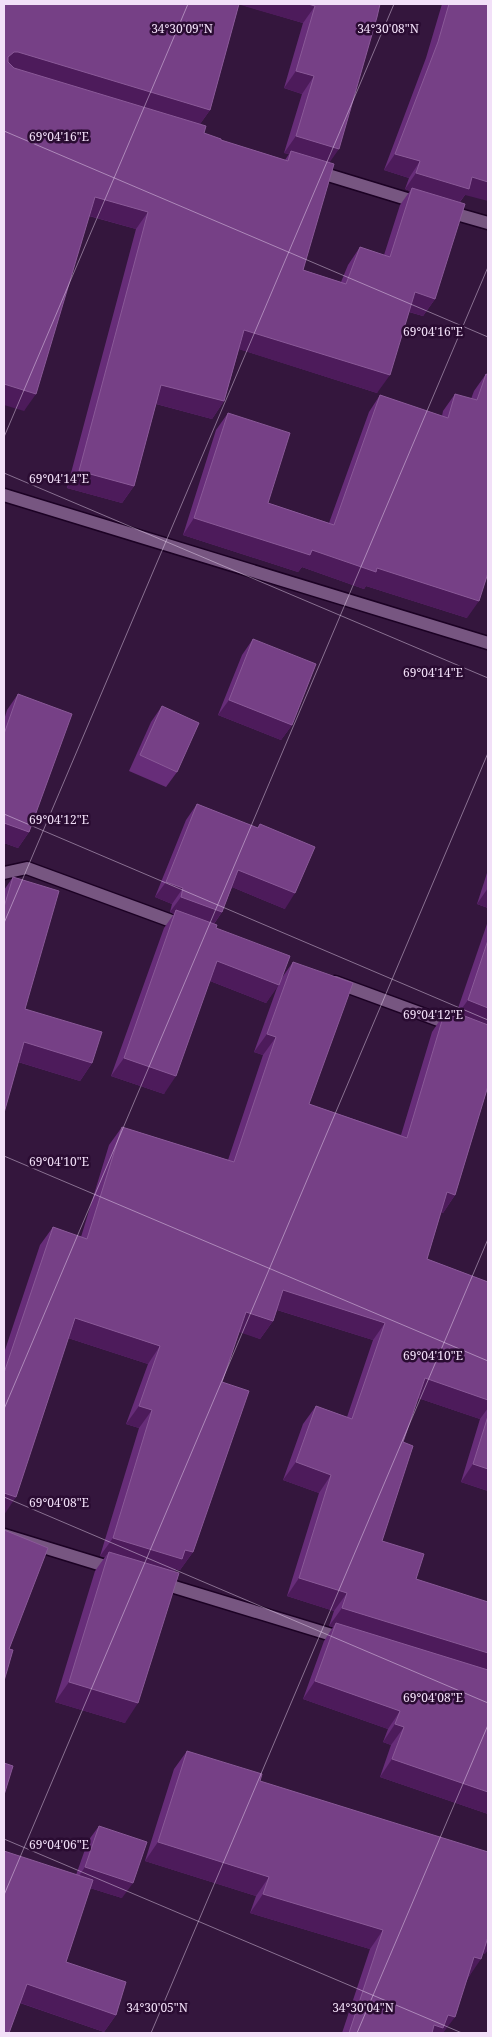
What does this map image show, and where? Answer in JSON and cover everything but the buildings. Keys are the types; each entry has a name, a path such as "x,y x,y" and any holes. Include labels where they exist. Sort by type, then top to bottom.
{"street":[{"path":"298,166 488,224"},
{"path":"4,495 488,643"},
{"path":"4,873 26,868 193,929"},
{"path":"322,977 470,1032"},
{"path":"4,1535 130,1574"},
{"path":"149,1579 356,1642"}]}
